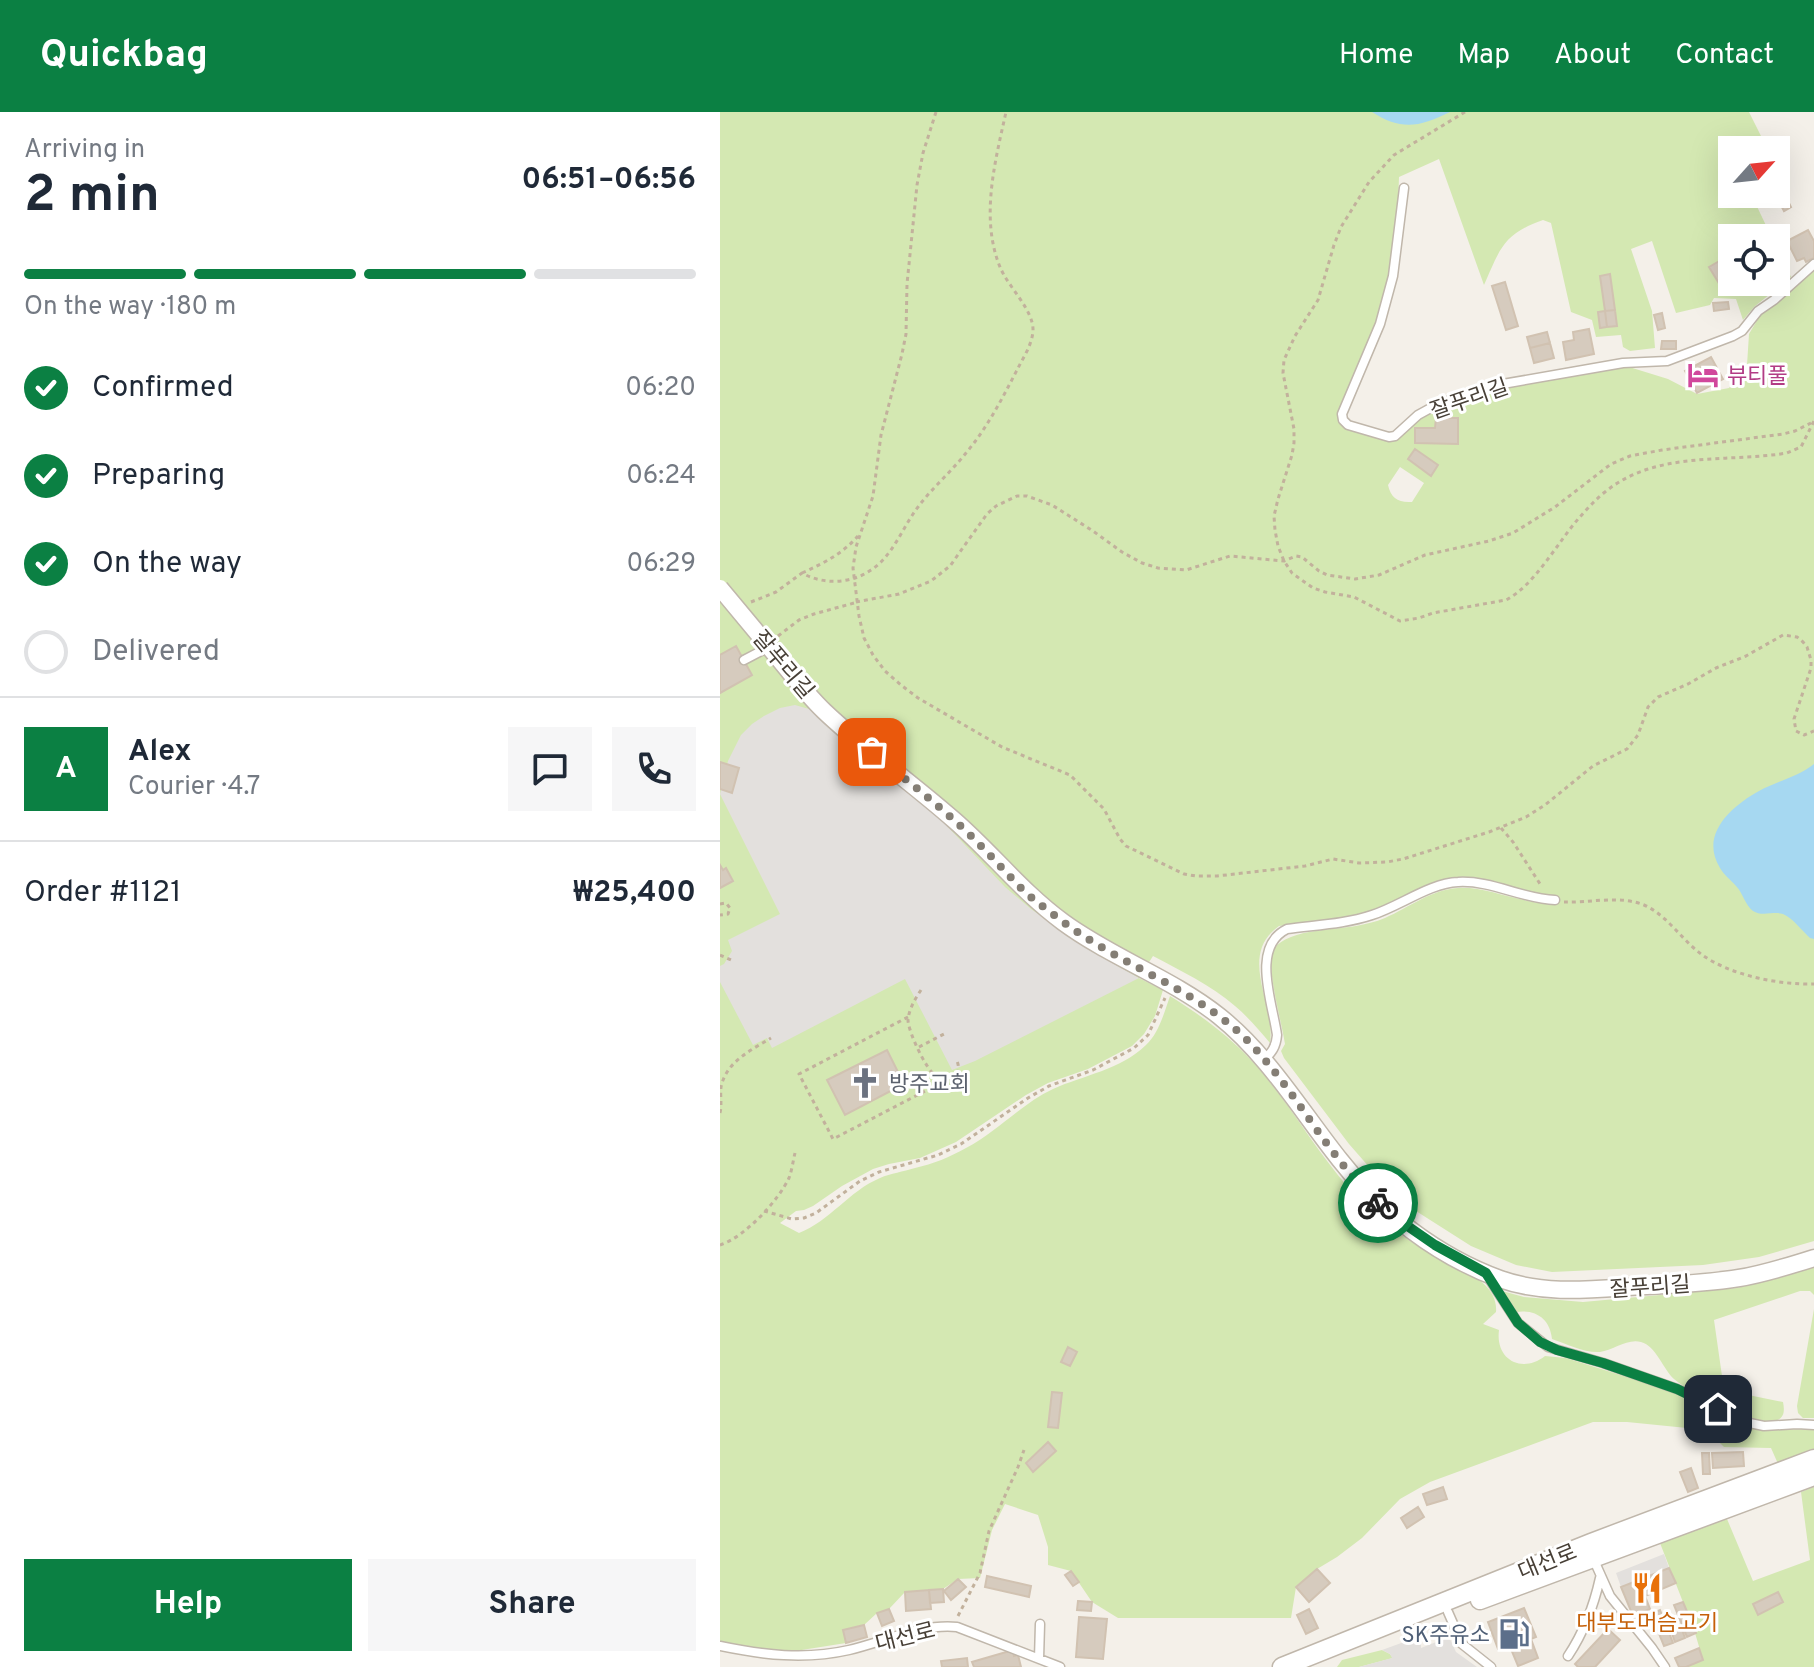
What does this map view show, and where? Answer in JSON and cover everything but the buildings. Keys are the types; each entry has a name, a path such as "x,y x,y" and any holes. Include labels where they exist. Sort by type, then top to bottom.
{"street":[{"name":"잘푸리길","path":"720,588 773,642 821,709 955,821 1026,893 1101,947 1169,983 1217,1015 1245,1039 1371,1196 1393,1216 1435,1245 1486,1273 1529,1287 1565,1291 1737,1279 1814,1258"},
{"name":"대선로","path":"1283,1667 1577,1549 1814,1459"},
{"name":"대선로","path":"1283,1667 1376,1640 1814,1476"}],"lane":[{"name":"잘푸리길","path":"1404,188 1393,276 1380,324 1342,414 1348,425 1389,437 1400,433 1418,415 1438,404 1497,385 1623,363 1667,361 1733,336 1814,264"},
{"path":"744,660 773,642"},
{"path":"1264,1060 1276,1044 1266,969 1269,946 1279,933 1287,929 1370,916 1441,885 1456,882 1471,882 1542,900 1555,900"},
{"name":"잘푸리길","path":"1486,1273 1518,1323 1548,1347 1677,1389 1740,1421 1764,1426 1814,1425"},
{"name":"대선로","path":"1593,1558 1610,1596 1665,1667"},
{"name":"대선로","path":"1568,1656 1583,1632 1600,1577"},
{"path":"1448,1612 1462,1644 1491,1667"},
{"path":"1039,1659 1040,1624"},
{"name":"대선로","path":"720,1646 777,1656 812,1655 848,1650 928,1628 953,1626 1060,1667"}],"path":[{"path":"936,112 917,185 904,344 881,435 873,496 856,547 855,602 864,638 885,671 918,698 1002,747 1070,775 1104,809 1126,846 1184,874 1234,875 1305,866 1333,859 1359,863 1387,862 1501,828 1526,817 1593,766 1627,749 1638,735 1648,707 1658,697 1783,635 1797,637 1809,653 1811,668 1795,712 1794,725 1796,731 1804,735 1814,731"},
{"path":"802,573 829,582 870,572 888,554 920,505 987,426 1029,347 1033,327 1031,319 1000,268 991,226 992,188 1006,112"},
{"path":"1465,112 1394,155 1369,182 1341,227 1318,300 1288,349 1283,373 1294,443 1274,516 1278,546 1292,573 1313,588 1354,597 1400,621 1506,600 1530,582 1587,510 1617,483 1647,469 1674,463 1787,453 1801,447 1814,422"},
{"path":"773,642 799,620 814,614 899,594 931,581 950,566 987,514 1017,496 1027,496 1052,505 1122,552 1158,568 1186,570 1230,556 1284,561 1296,556 1302,557 1319,571 1355,579 1379,575 1425,555 1513,533 1555,507 1611,464 1630,456 1783,434 1814,422"},
{"path":"744,603 766,597 802,573 829,561 861,532"},
{"path":"1501,828 1539,884 1555,900 1641,903 1660,915 1701,954 1726,967 1778,981 1814,984"},
{"path":"720,904 726,903 730,908 728,914 720,915"},
{"path":"720,955 731,960"},
{"path":"764,1211 792,1219 816,1213 860,1181 888,1169 938,1155 961,1144 1049,1086 1114,1060 1148,1035 1169,983"},
{"path":"921,990 908,1017 910,1033 933,1075 948,1079"},
{"path":"908,1017 799,1074 833,1139 958,1073 960,1068 957,1061"},
{"path":"918,1048 944,1034"},
{"path":"720,1113 720,1088 727,1073 738,1060 771,1038"},
{"path":"720,1245 741,1233 783,1188 791,1173 795,1153"},
{"path":"953,1626 980,1573 989,1531 1024,1450"}],"green space":[{"path":"720,112 1749,112 1761,136 1718,136 1718,208 1758,208 1765,224 1718,224 1718,296 1768,296 1743,320 1736,299 1714,298 1710,305 1676,313 1652,241 1631,249 1652,311 1655,348 1630,351 1623,347 1621,335 1596,337 1592,320 1571,312 1551,223 1543,220 1519,231 1504,244 1484,285 1439,159 1399,177 1395,238 1384,298 1339,419 1342,426 1391,441 1439,407 1505,386 1626,366 1668,379 1697,394 1729,388 1747,365 1749,334 1762,312 1780,296 1790,296 1790,288 1814,267 1814,1241 1759,1257 1703,1265 1552,1272 1516,1265 1471,1246 1405,1204 1377,1176 1284,1058 1281,1051 1285,1044 1272,972 1272,953 1277,945 1297,935 1378,921 1429,895 1448,889 1469,888 1554,904 1542,894 1459,878 1419,889 1378,909 1346,917 1279,926 1267,938 1259,966 1268,1012 1270,1043 1226,998 1153,956 1139,978 1163,990 1155,1016 1132,1046 1088,1069 1048,1083 1026,1095 956,1142 920,1158 873,1169 780,1223 799,1233 810,1228 859,1190 884,1176 954,1154 1041,1095 1125,1060 1154,1035 1170,996 1213,1025 1251,1060 1339,1177 1373,1212 1418,1246 1485,1285 1494,1297 1496,1312 1483,1324 1499,1330 1501,1349 1512,1361 1528,1364 1545,1356 1566,1358 1678,1393 1744,1427 1761,1430 1814,1429 1814,1453 1779,1466 1771,1448 1724,1447 1707,1430 1593,1422 1430,1482 1400,1499 1362,1538 1296,1587 1291,1618 1118,1618 1092,1602 1071,1571 1048,1565 1048,1547 1038,1515 1005,1504 992,1530 980,1578 958,1579 943,1589 905,1592 889,1609 877,1613 864,1625 844,1630 846,1643 789,1652 768,1652 720,1643","holes":["1400,467 1424,483 1412,502 1396,499 1388,485"]},
{"path":"1814,1267 1814,1295 1810,1291 1800,1291 1714,1320 1724,1390 1783,1402 1782,1417 1765,1422 1738,1416 1681,1384 1670,1375 1651,1348 1641,1342 1594,1352 1552,1339 1541,1317 1530,1312 1516,1312 1502,1291 1524,1297 1583,1302 1737,1288"},
{"path":"1814,1309 1814,1418 1803,1418 1797,1406"},
{"path":"1814,1487 1814,1667 1686,1667 1703,1660 1660,1543 1727,1519 1753,1581 1810,1560 1801,1492"},
{"path":"1382,1650 1393,1658 1359,1667 1337,1667 1342,1660"}],"shaded area":[{"path":"795,705 809,709 907,790 1031,909 1091,951 1139,978 952,1070 905,979 772,1048 767,1038 753,1045 720,982 720,966 732,951 728,940 780,914 720,794 728,761 741,735 764,716"},
{"path":"1664,1554 1669,1568 1621,1587 1616,1573"},
{"path":"1426,1634 1421,1648 1449,1637 1456,1652 1477,1667 1359,1667 1392,1658 1382,1650"}],"water":[{"path":"1372,112 1450,112 1411,125 1392,122"},
{"path":"1814,764 1814,939 1783,914 1753,911 1720,868 1713,844 1722,822 1739,805 1759,791"}],"way so far":[{"path":"872,752 955,821 1026,893 1064,923 1101,947 1185,992 1245,1039 1342,1163 1378,1203"}],"place":[{"name":"뷰티풀","path":"1703,375"},
{"name":"방주교회","path":"865,1083"},
{"name":"대부도머슴고기","path":"1647,1588"},
{"name":"SK주유소","path":"1514,1634"}],"route":[{"path":"1378,1203 1435,1245 1486,1273 1518,1323 1548,1347 1677,1389 1718,1409"}]}
